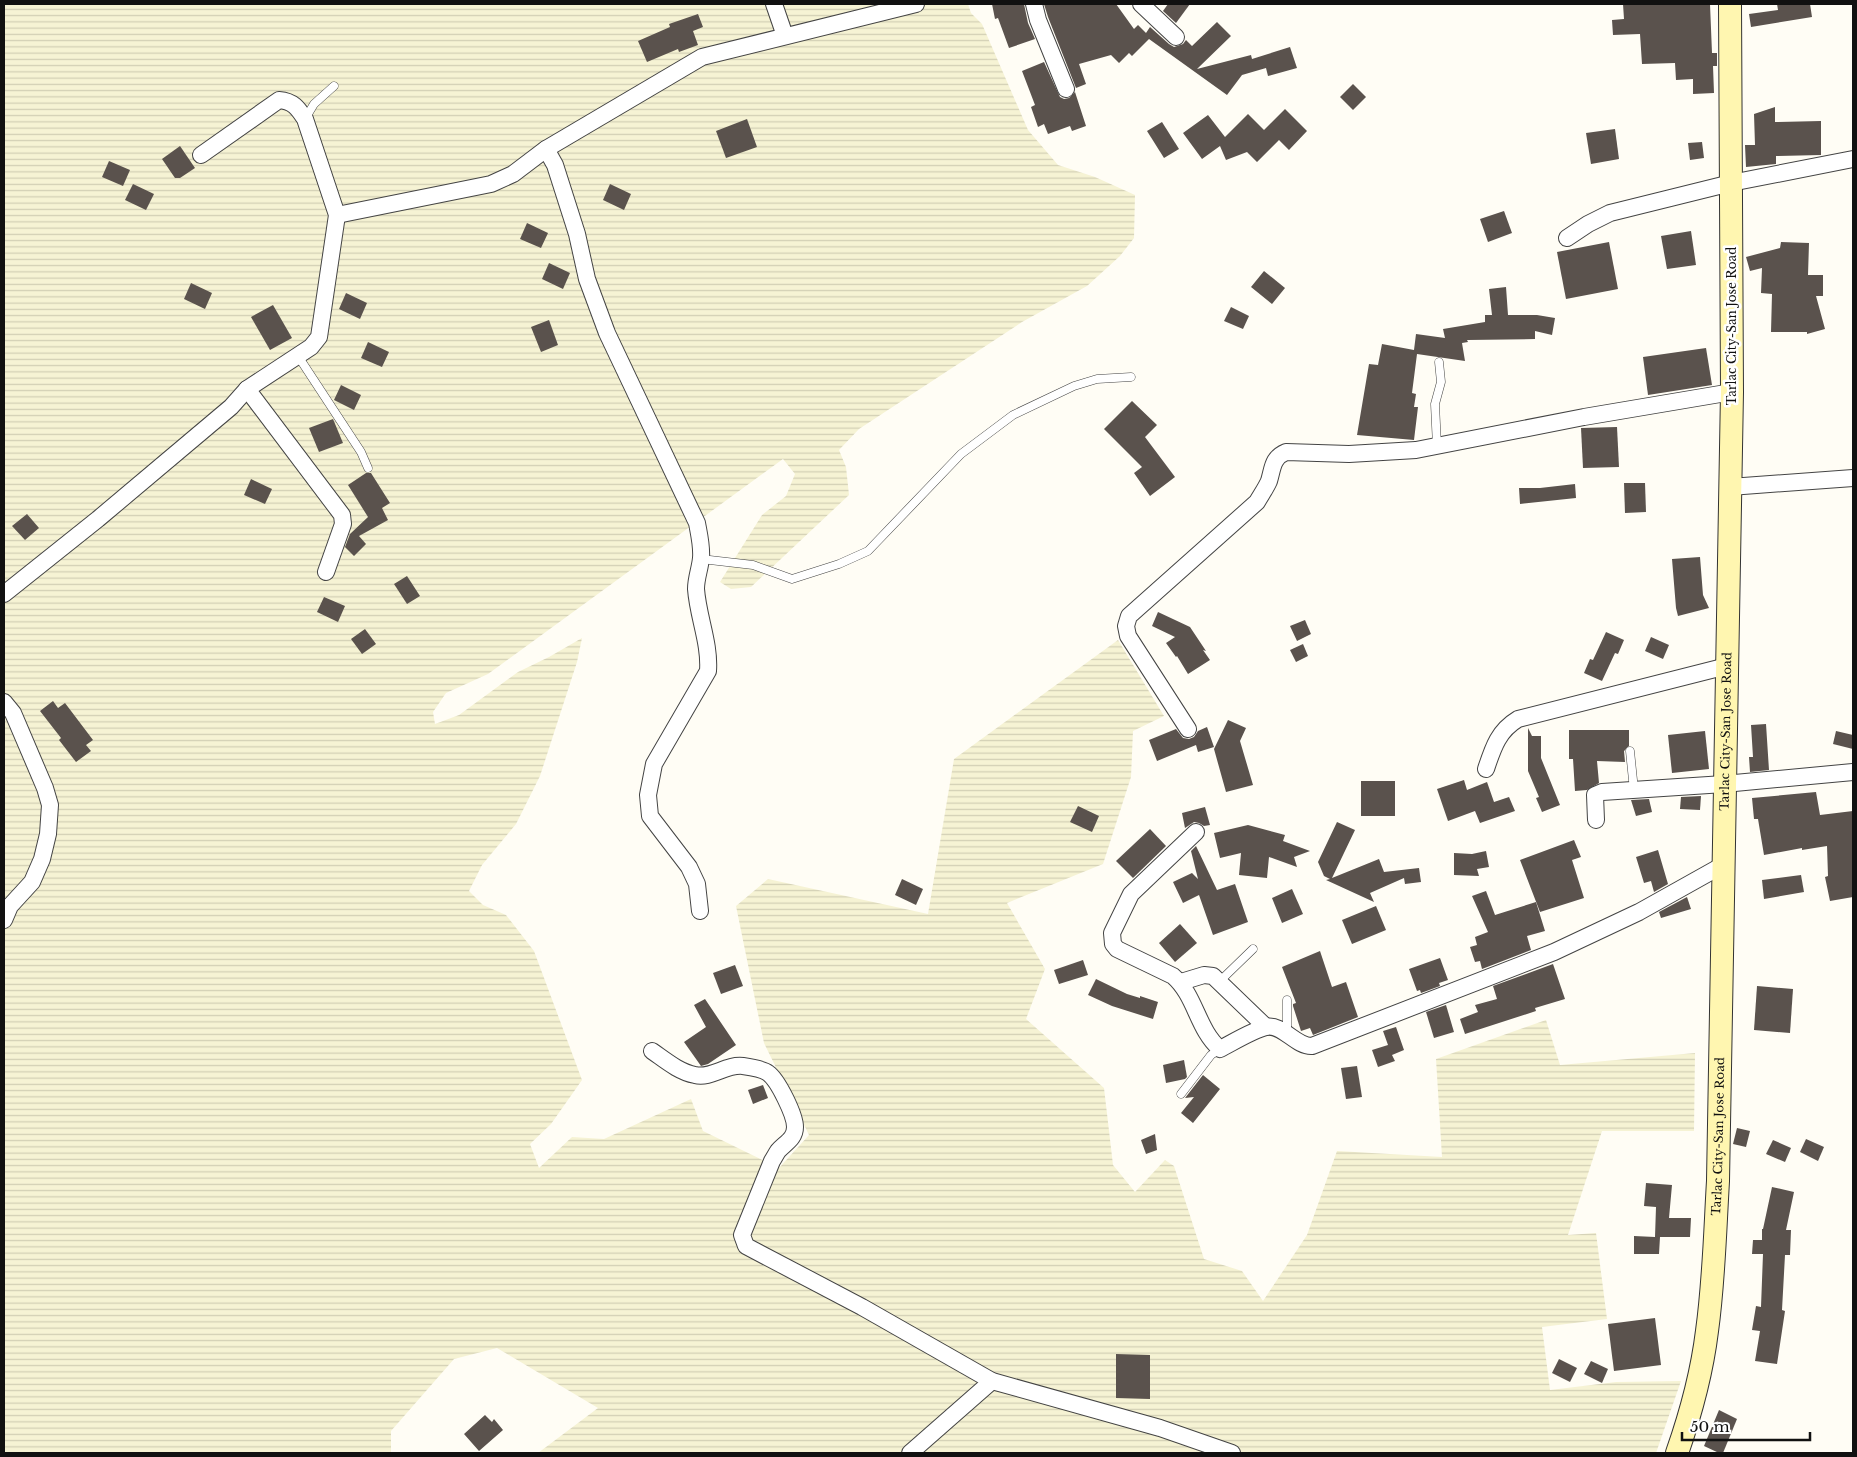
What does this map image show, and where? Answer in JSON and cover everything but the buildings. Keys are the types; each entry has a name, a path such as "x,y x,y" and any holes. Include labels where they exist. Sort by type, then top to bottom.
{"main road":[{"name":"Tarlac City-San Jose Road","path":"1677,1453 1688,1420 1699,1376 1707,1332 1712,1290 1718,1181 1732,392 1730,4"}],"street":[{"path":"774,4 785,36"},
{"path":"337,215 491,184 513,174 546,149 702,56 916,4"},
{"path":"1034,4 1038,20 1066,89"},
{"path":"1141,4 1176,37"},
{"path":"4,594 98,520 231,407 246,389 311,347 318,337 337,215 299,109 289,100 280,100 201,154"},
{"path":"546,149 557,174 577,234 587,279 607,333 697,523 701,559 696,590 709,657 708,670 654,764 648,795 650,816 658,829 689,867 697,884 700,911"},
{"path":"1567,238 1588,224 1610,213 1731,183 1853,159"},
{"path":"246,389 342,514 343,524 326,572"},
{"path":"1188,729 1128,636 1126,626 1129,616 1258,502 1268,483 1274,461 1279,455 1286,452 1349,454 1416,450 1584,417 1732,392"},
{"path":"1730,487 1853,478"},
{"path":"1486,769 1498,738 1507,726 1518,720 1727,666"},
{"path":"4,702 13,713 45,788 50,806 48,834 42,859 32,882 10,906 4,920"},
{"path":"1596,820 1595,795 1602,792 1724,784 1853,772"},
{"path":"1196,832 1132,894 1112,933 1113,944 1117,949 1173,976 1181,982 1189,994 1207,1035 1220,1049 1266,1027"},
{"path":"1181,982 1208,975 1213,976 1266,1027 1277,1029 1305,1045 1312,1046 1535,959 1639,912 1723,865"},
{"path":"652,1051 682,1071 696,1076 709,1075 724,1068 741,1065 768,1072 778,1084 792,1115 795,1127 790,1141 778,1151 772,1161 742,1235 746,1246 862,1307 992,1381 1160,1428 1232,1453"},
{"path":"910,1453 992,1381"}],"lane":[{"path":"304,119 314,104 334,86"},
{"path":"298,356 361,452 368,468"},
{"path":"1437,446 1435,404 1441,382 1439,362"},
{"path":"701,559 753,565 792,579 839,564 868,551 961,454 1013,415 1074,386 1097,379 1132,377"},
{"path":"1630,751 1634,790"},
{"path":"1220,981 1253,949"},
{"path":"1287,1035 1288,1000"},
{"path":"1181,1094 1211,1055 1220,1049"}],"shaded area":[{"path":"4,4 968,4 971,13 982,24 1028,130 1058,165 1095,177 1135,195 1134,238 1120,256 1087,286 1022,322 859,429 839,450 846,467 849,495 751,587 731,589 720,582 762,515 786,496 795,474 783,459 488,674 446,693 433,712 435,724 459,715 518,672 582,638 577,662 540,776 516,824 482,865 469,891 483,905 506,915 534,951 582,1080 551,1124 530,1144 539,1168 572,1137 604,1139 691,1099 703,1131 779,1168 809,1135 764,1043 736,906 768,879 928,914 954,759 1118,640 1164,716 1133,731 1131,777 1103,864 1007,903 1045,969 1026,1019 1104,1088 1113,1165 1135,1192 1165,1160 1174,1166 1204,1259 1242,1271 1263,1301 1307,1235 1337,1151 1442,1157 1436,1059 1546,1020 1560,1065 1695,1053 1694,1131 1602,1131 1568,1235 1596,1233 1607,1319 1542,1327 1550,1390 1616,1382 1681,1381 1656,1453 538,1453 598,1408 497,1348 454,1359 391,1431 391,1453 4,1453"}]}
